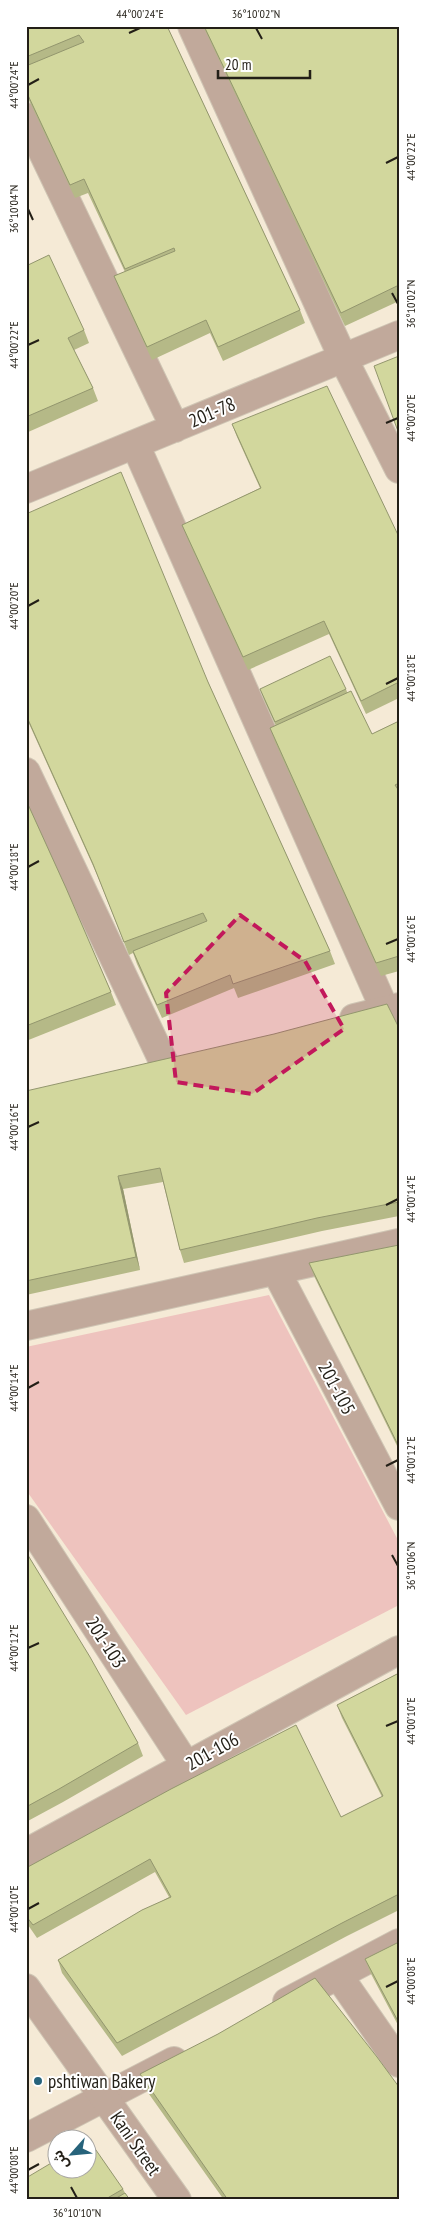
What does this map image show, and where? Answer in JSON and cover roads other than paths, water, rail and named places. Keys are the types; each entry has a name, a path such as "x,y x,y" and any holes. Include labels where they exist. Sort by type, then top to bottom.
{"street":[{"path":"192,26 343,358 399,469"},
{"path":"26,118 175,428"},
{"name":"201-78","path":"26,489 399,335"},
{"path":"134,444 392,1009 328,1024"},
{"path":"26,772 164,1063"},
{"path":"136,1069 193,1056"},
{"path":"26,1326 399,1243"},
{"name":"201-105","path":"276,1270 399,1506"},
{"name":"201-103","path":"26,1519 186,1765"},
{"name":"201-106","path":"26,1853 399,1650"},
{"path":"269,2012 399,1943"},
{"path":"338,1975 399,2063"},
{"name":"Kani Street","path":"26,1988 177,2200"},
{"path":"26,2138 200,2048"}],"place":[{"name":"pshtiwan Bakery","path":"38,2081"}]}
